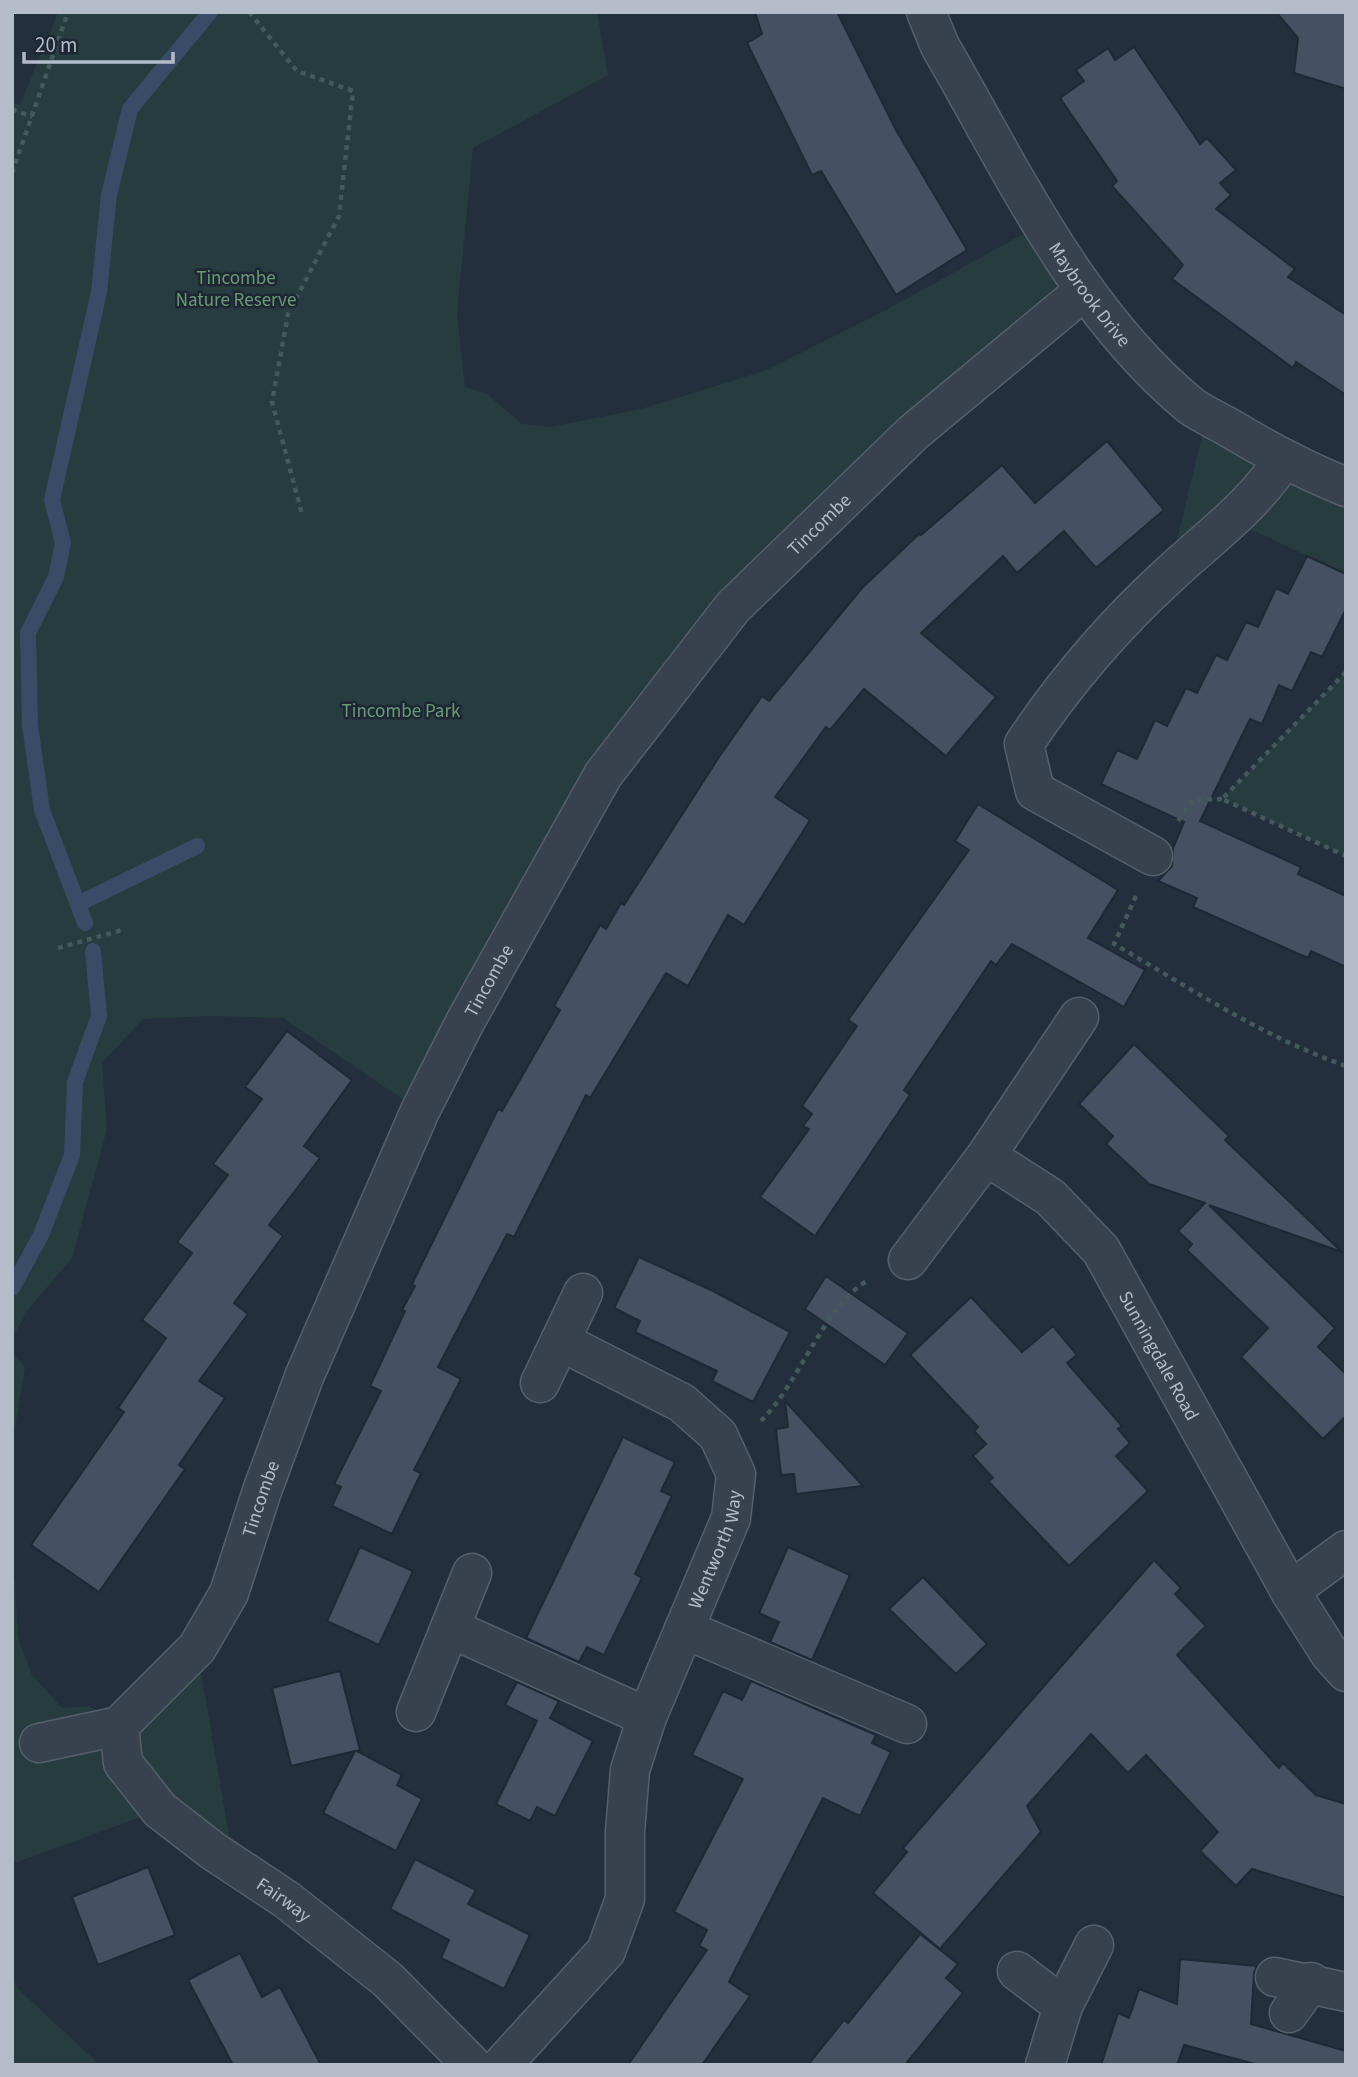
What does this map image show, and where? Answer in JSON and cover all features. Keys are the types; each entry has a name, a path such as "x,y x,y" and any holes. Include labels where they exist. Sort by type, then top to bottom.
{"street":[{"name":"Maybrook Drive","path":"926,12 940,46 1085,289 1141,356 1192,407 1283,460 1346,487"},
{"name":"Tincombe","path":"119,1726 197,1648 229,1593 262,1491 304,1377 420,1111 465,1022 603,775 733,607 914,432 1085,289"},
{"path":"1153,856 1035,790 1024,744 1058,692 1120,622 1263,491 1283,460"},
{"path":"908,1260 986,1156 1079,1017"},
{"name":"Sunningdale Road","path":"986,1156 1050,1197 1101,1250 1290,1591 1346,1672"},
{"path":"540,1383 583,1293"},
{"name":"Wentworth Way","path":"502,2065 606,1951 625,1899 625,1832 630,1770 647,1717 731,1518 736,1474 718,1435 682,1403 560,1341"},
{"path":"1290,1591 1346,1550"},
{"path":"416,1712 472,1573"},
{"path":"450,1628 647,1717"},
{"path":"684,1629 907,1724"},
{"path":"39,1743 119,1726"},
{"name":"Fairway","path":"119,1726 123,1763 160,1810 213,1852 287,1900 388,1980 472,2065"},
{"path":"1045,2065 1063,2006 1094,1945"},
{"path":"1017,1971 1063,2006"},
{"path":"1289,2013 1311,1984"}],"path":[{"path":"12,173 68,12"},
{"path":"249,12 297,71 353,92 338,216 288,314 272,402 302,514"},
{"path":"12,108 32,117"},
{"path":"1346,672 1222,799 1346,856"},
{"path":"1153,856 1114,944 1263,1031 1304,1052 1346,1066"},
{"path":"58,948 122,930"},
{"path":"727,1453 779,1404 854,1288 908,1260"}],"green space":[{"path":"58,12 597,12 608,75 473,148 457,313 465,387 487,394 522,424 550,427 641,409 767,370 888,309 1043,223 1085,290 914,432 603,775 420,1111 283,1018 210,1016 143,1019 102,1063 107,1129 72,1258 28,1310 12,1338 12,102 20,105"},
{"path":"1207,415 1346,487 1346,574 1231,520 1169,574"},
{"path":"1346,672 1346,856 1222,799"},
{"path":"12,1353 25,1367 12,1446"},
{"path":"12,1574 15,1580 18,1637 32,1675 62,1708 89,1706 119,1726 197,1648 234,1865 160,1810 12,1864"},
{"path":"12,1976 17,1988 100,2065 12,2065"}],"building":[{"path":"755,12 837,12 896,130 967,250 896,295 821,171 812,175 747,43 762,34"},
{"path":"1276,12 1346,12 1346,89 1294,73 1298,38"},
{"path":"1134,47 1200,144 1207,138 1236,170 1220,183 1231,195 1216,209 1295,269 1288,277 1346,315 1346,395 1296,362 1293,368 1172,279 1183,265 1112,186 1117,181 1060,98 1084,81 1076,70 1108,48 1115,60"},
{"path":"1107,441 1164,510 1096,568 1064,531 1017,573 1003,556 921,633 996,697 946,756 864,689 830,730 826,727 775,797 810,820 744,925 728,915 688,986 666,973 590,1098 586,1095 514,1237 507,1234 438,1367 461,1379 414,1470 421,1473 392,1534 332,1506 341,1487 334,1484 381,1391 370,1386 405,1311 402,1310 415,1286 412,1284 498,1109 502,1111 560,1010 554,1006 600,925 606,929 621,903 624,905 719,757 762,696 769,701 862,588 919,534 1002,465 1035,503"},
{"path":"1307,556 1346,574 1346,609 1322,657 1311,652 1292,691 1279,685 1262,724 1250,719 1200,821 1301,867 1298,874 1346,896 1346,967 1311,951 1308,958 1193,907 1197,898 1158,881 1172,866 1173,848 1184,822 1101,784 1117,750 1137,759 1155,720 1167,726 1186,688 1197,693 1216,655 1227,660 1246,622 1258,627 1276,588 1288,594"},
{"path":"978,804 1118,890 1088,938 1145,970 1124,1007 1012,944 996,965 991,961 904,1090 910,1095 815,1236 760,1197 809,1129 803,1126 812,1114 802,1106 857,1026 848,1020 969,850 955,841"},
{"path":"287,1031 352,1080 304,1146 320,1158 269,1225 283,1236 234,1303 248,1314 199,1381 225,1398 179,1465 185,1469 99,1592 31,1545 124,1412 118,1408 166,1338 142,1320 192,1253 177,1242 228,1175 213,1164 262,1099 245,1087"},
{"path":"1134,1044 1229,1136 1225,1140 1342,1252 1209,1205 1335,1328 1318,1347 1346,1374 1346,1416 1323,1439 1241,1357 1268,1328 1187,1250 1192,1244 1178,1231 1205,1203 1149,1184 1106,1144 1113,1136 1079,1104"},
{"path":"639,1257 713,1291 790,1332 753,1402 712,1381 717,1371 635,1332 640,1321 614,1308"},
{"path":"826,1276 908,1333 885,1365 805,1309"},
{"path":"971,1297 1022,1352 1053,1326 1077,1355 1067,1363 1122,1426 1118,1429 1130,1443 1116,1456 1148,1491 1069,1566 988,1481 993,1478 973,1456 986,1444 974,1431 978,1427 910,1355"},
{"path":"785,1401 863,1486 796,1494 794,1474 781,1475 776,1429 788,1427"},
{"path":"623,1437 675,1462 661,1491 672,1496 635,1574 642,1578 604,1655 587,1647 579,1662 526,1638"},
{"path":"360,1547 413,1571 379,1645 327,1621"},
{"path":"788,1547 850,1575 812,1660 770,1642 779,1622 759,1613"},
{"path":"1154,1560 1181,1588 1175,1594 1206,1626 1177,1655 1279,1768 1283,1763 1316,1795 1346,1804 1346,1898 1252,1869 1236,1886 1200,1851 1218,1832 1146,1755 1128,1773 1091,1734 1027,1806 1041,1832 940,1949 873,1893 907,1852 903,1848"},
{"path":"923,1577 987,1644 956,1674 889,1609"},
{"path":"340,1671 360,1750 357,1751 402,1775 397,1785 422,1799 396,1851 323,1813 355,1751 291,1766 272,1688"},
{"path":"751,1681 876,1735 872,1743 891,1752 860,1816 823,1798 729,1982 750,1996 702,2065 628,2065 707,1950 699,1946 707,1930 674,1912 743,1779 692,1755 723,1691 742,1700"},
{"path":"517,1682 559,1701 550,1718 593,1741 555,1816 537,1807 530,1821 496,1804 537,1721 505,1705"},
{"path":"415,1859 476,1890 468,1904 530,1935 504,1989 441,1958 449,1940 390,1909"},
{"path":"148,1867 175,1935 98,1965 72,1897"},
{"path":"920,1934 958,1964 946,1978 963,1993 905,2065 808,2065 844,2020 848,2023"},
{"path":"240,1953 262,1997 280,1987 321,2065 233,2065 188,1980"},
{"path":"1180,1959 1257,1966 1254,1973 1251,2024 1346,2051 1346,2065 1259,2065 1184,2045 1177,2065 1101,2065 1118,2013 1129,2018 1139,1989 1177,2004"}],"waterway":[{"path":"85,923 42,810 30,725 28,633 56,577 63,543 52,500 99,292 109,195 130,109 210,12"},
{"path":"78,904 197,846"},
{"path":"12,1288 41,1235 72,1155 75,1082 99,1016 93,951"}],"park label":[{"name":"Tincombe Nature Reserve","path":"236,288"},
{"name":"Tincombe Park","path":"401,710"}]}
